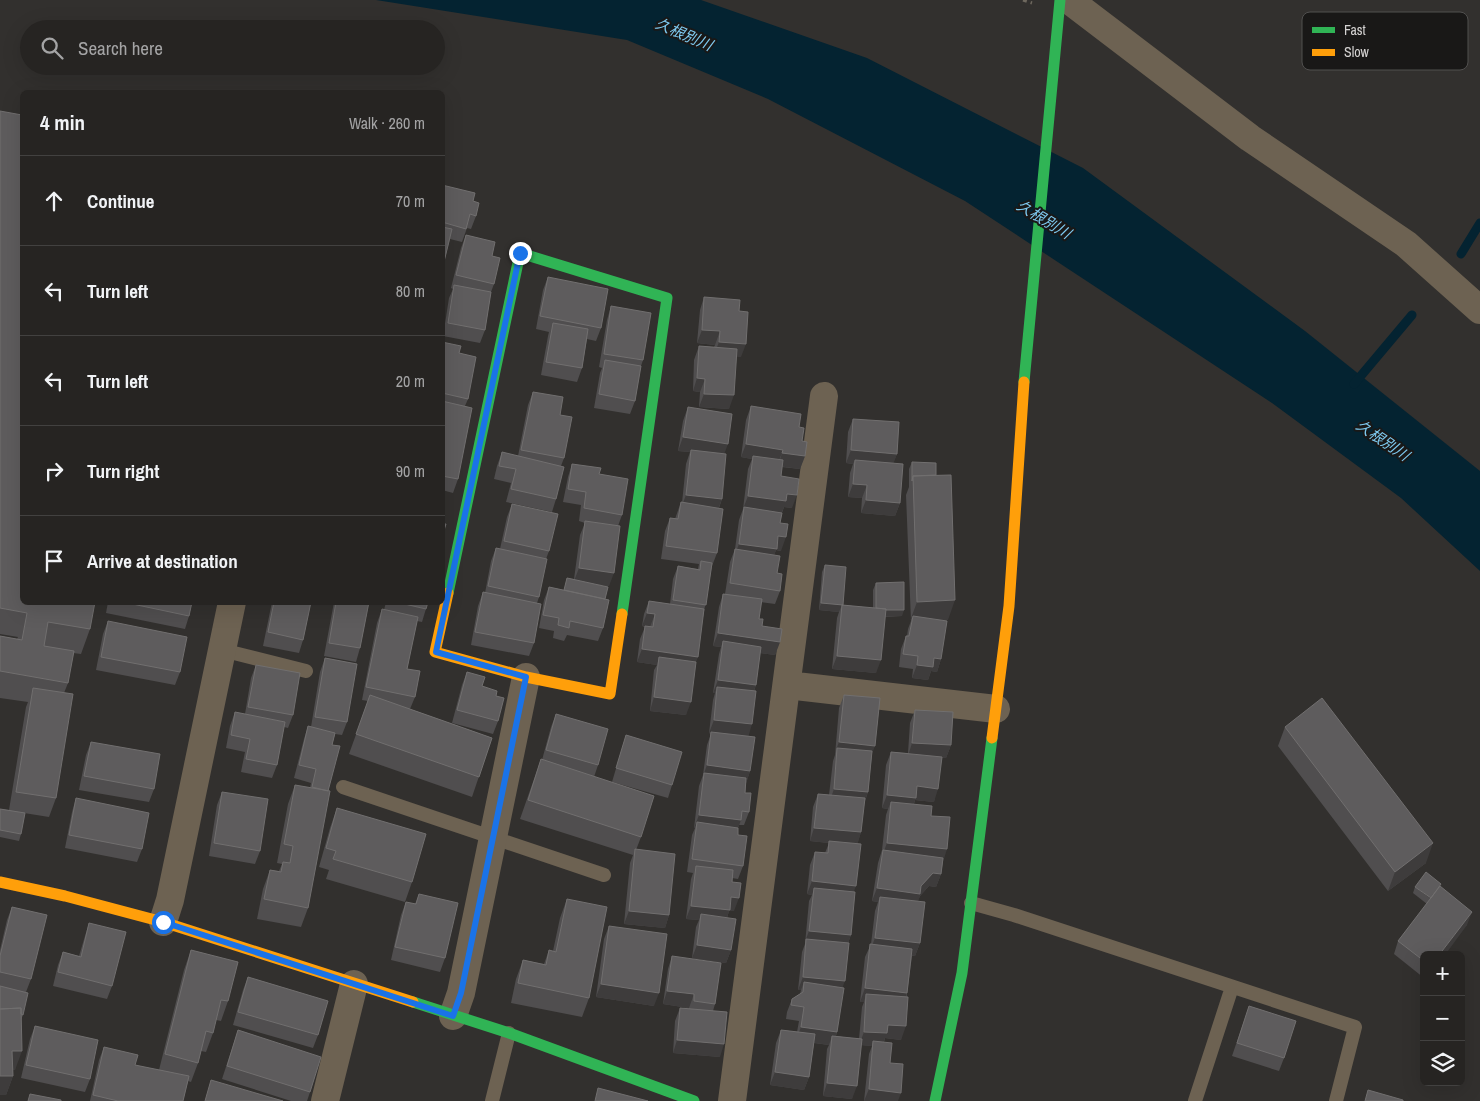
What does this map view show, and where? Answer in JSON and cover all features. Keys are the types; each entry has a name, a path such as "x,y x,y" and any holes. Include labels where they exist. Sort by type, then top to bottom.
{"street":[{"path":"935,1101 962,973 1009,606 1026,346 1060,0"},
{"path":"1070,0 1250,138 1406,244 1480,310"},
{"path":"520,253 668,298 610,694 526,677 436,652 520,253"},
{"path":"732,1101 824,396"},
{"path":"163,922 170,900 231,605"},
{"path":"453,1016 461,993 526,677"},
{"path":"787,686 996,710"},
{"path":"0,882 65,896 163,922 509,1033 694,1101"},
{"path":"325,1101 354,984"}],"lane":[{"path":"222,650 306,671"},
{"path":"343,787 604,876"},
{"path":"971,903 1014,915 1355,1027 1336,1101"},
{"path":"1195,1101 1232,987"},
{"path":"492,1101 509,1033"}],"water":[{"name":"久根別川","path":"376,0 701,0 867,58 1083,168 1305,331 1480,471 1480,571 1401,498 1272,403 965,201 768,99 627,40"}],"building":[{"path":"0,111 20,115 20,605 94,605 90,629 48,622 44,646 74,651 68,683 0,671 0,636 22,640 27,613 0,608"},
{"path":"445,186 475,193 473,201 479,203 476,216 470,214 466,229 445,223"},
{"path":"445,228 452,229 445,258"},
{"path":"466,235 495,242 492,256 500,258 494,284 456,275"},
{"path":"548,277 608,289 601,328 540,316"},
{"path":"454,285 491,292 485,330 448,323"},
{"path":"704,297 740,300 739,311 748,312 746,344 719,342 720,331 702,330"},
{"path":"611,306 651,313 643,360 604,354"},
{"path":"553,323 588,329 582,368 546,362"},
{"path":"445,343 461,346 459,353 476,357 468,399 445,394"},
{"path":"699,346 737,349 734,395 704,394 705,379 697,378"},
{"path":"605,360 641,366 635,401 599,394"},
{"path":"533,392 563,397 560,415 572,417 564,458 521,450"},
{"path":"445,402 472,408 458,479 445,477"},
{"path":"751,406 801,414 799,427 804,428 802,441 807,442 805,456 782,453 783,450 746,444"},
{"path":"688,407 732,414 728,444 683,437"},
{"path":"853,419 899,422 897,454 851,450"},
{"path":"691,450 726,454 722,499 686,495"},
{"path":"502,452 564,467 556,499 511,489 516,469 499,466"},
{"path":"753,456 783,460 781,476 799,479 797,495 787,494 786,501 748,496"},
{"path":"855,460 903,464 900,503 866,500 867,485 853,484"},
{"path":"912,462 936,463 936,475 913,476 912,481"},
{"path":"572,464 601,468 599,474 628,479 622,515 584,508 586,492 568,489"},
{"path":"951,475 955,600 917,602 913,476"},
{"path":"681,502 723,509 717,553 666,546 670,518 678,519"},
{"path":"512,504 558,514 549,551 504,541"},
{"path":"744,507 782,513 780,523 788,524 786,537 778,536 777,549 739,544"},
{"path":"585,521 620,526 614,573 579,568"},
{"path":"496,548 547,559 539,597 488,586"},
{"path":"735,549 780,556 777,573 782,574 780,591 730,583"},
{"path":"701,561 712,563 706,605 673,600 678,566 700,570"},
{"path":"825,565 846,567 843,605 821,603"},
{"path":"567,578 608,587 605,599 564,590"},
{"path":"904,582 904,610 876,608 876,583"},
{"path":"549,587 609,600 603,628 570,621 569,628 558,625 559,618 543,615"},
{"path":"483,592 541,604 534,643 475,632"},
{"path":"723,594 762,599 759,619 763,619 762,626 782,629 780,642 718,633"},
{"path":"649,601 704,609 698,657 642,649 645,626 653,627 655,614 647,613"},
{"path":"137,605 191,605 189,616"},
{"path":"273,605 310,605 303,640 268,632"},
{"path":"335,605 368,605 360,648 329,643"},
{"path":"409,605 427,605 426,609"},
{"path":"842,605 886,609 881,660 837,656"},
{"path":"382,609 418,617 407,669 420,671 415,697 366,687"},
{"path":"913,616 947,621 941,659 934,658 933,667 917,665 918,656 903,654 906,636 909,636"},
{"path":"108,621 187,637 180,672 101,657"},
{"path":"723,641 761,647 756,685 718,680"},
{"path":"659,657 696,662 691,702 654,697"},
{"path":"325,658 357,664 347,722 315,717"},
{"path":"256,665 300,673 293,715 248,707"},
{"path":"467,672 485,677 482,686 497,691 496,696 504,698 498,721 457,710"},
{"path":"717,687 756,691 752,724 714,720"},
{"path":"33,688 73,694 56,798 16,792"},
{"path":"370,695 492,738 479,777 356,734"},
{"path":"844,695 880,698 875,746 839,742"},
{"path":"1322,698 1433,843 1395,872 1285,727"},
{"path":"915,710 953,712 951,745 912,743"},
{"path":"235,712 285,722 277,765 246,759 250,739 231,735"},
{"path":"556,714 608,729 598,765 546,750"},
{"path":"308,726 335,733 332,745 340,746 328,791 312,787 316,769 299,765"},
{"path":"711,732 755,737 750,771 707,765"},
{"path":"626,735 682,752 672,785 616,768"},
{"path":"91,742 160,754 154,789 84,776"},
{"path":"837,748 872,751 868,792 834,789"},
{"path":"891,752 942,757 938,789 917,786 916,798 887,795"},
{"path":"541,759 654,796 641,837 528,800"},
{"path":"704,773 746,778 745,793 751,793 749,812 742,811 741,820 699,815"},
{"path":"295,785 330,791 308,908 264,899 270,870 281,872 283,862 290,863 293,846 284,844"},
{"path":"222,792 268,799 260,851 214,843"},
{"path":"818,794 865,798 861,832 814,828"},
{"path":"76,798 149,813 142,849 69,835"},
{"path":"891,802 932,806 931,816 950,817 947,849 887,843"},
{"path":"337,808 426,834 412,882 333,859 336,851 326,848"},
{"path":"0,809 25,813 21,834 0,830"},
{"path":"697,822 738,828 738,835 747,836 743,866 692,859"},
{"path":"829,841 861,844 856,886 812,881 815,852 828,853"},
{"path":"635,849 675,854 669,915 629,911"},
{"path":"883,850 943,858 941,874 933,873 921,886 920,894 877,888"},
{"path":"696,866 733,870 732,882 741,883 739,898 731,897 730,910 691,906"},
{"path":"1426,872 1441,884 1431,898 1415,887"},
{"path":"1440,886 1472,912 1442,951 1420,951 1420,958 1398,941"},
{"path":"814,888 855,892 851,935 809,931"},
{"path":"419,894 458,903 445,958 395,947 406,902 416,904"},
{"path":"880,897 925,902 920,943 875,938"},
{"path":"567,899 607,907 589,998 518,983 523,960 546,965 549,950 556,952"},
{"path":"12,907 47,915 31,979 0,972 0,956"},
{"path":"701,914 736,919 731,950 697,945"},
{"path":"89,923 126,932 112,986 58,972 63,952 81,957"},
{"path":"609,926 667,934 659,993 601,984"},
{"path":"806,939 849,943 845,981 803,977"},
{"path":"870,944 912,949 907,993 865,988"},
{"path":"191,950 238,962 228,1001 221,1000 213,1033 206,1031 198,1063 165,1054"},
{"path":"672,956 721,963 715,1004 694,1001 694,994 667,991"},
{"path":"248,977 328,1001 318,1035 238,1012"},
{"path":"804,982 844,988 837,1032 801,1027 804,1007 791,1005 792,999 803,992"},
{"path":"0,986 28,993 23,1015 21,1014 21,1008 0,1009"},
{"path":"866,994 908,997 906,1026 888,1025 887,1033 864,1032"},
{"path":"1249,1006 1296,1021 1284,1058 1237,1043"},
{"path":"21,1008 22,1051 12,1051 13,1076 0,1076 0,1009"},
{"path":"680,1008 727,1012 724,1044 677,1040"},
{"path":"35,1026 98,1040 90,1079 26,1065"},
{"path":"238,1030 321,1057 310,1092 227,1066"},
{"path":"781,1030 815,1034 809,1077 775,1072"},
{"path":"832,1036 862,1039 857,1086 827,1083"},
{"path":"873,1041 892,1043 890,1063 903,1064 901,1093 869,1089"},
{"path":"104,1047 138,1055 135,1065 189,1076 183,1101 118,1101 93,1095"},
{"path":"211,1080 283,1101 205,1101"},
{"path":"598,1088 648,1101 595,1101"},
{"path":"1368,1090 1403,1100 1403,1101 1365,1101"},
{"path":"30,1094 61,1100 61,1101 28,1101"}],"waterway":[{"path":"1461,254 1480,223"},
{"path":"1354,384 1412,315"}],"traffic: fast":[{"path":"1024,382 1060,0"},
{"path":"520,253 667,298 622,614"},
{"path":"448,593 520,253"},
{"path":"935,1101 962,973 992,738"},
{"path":"413,1002 509,1033 694,1101"}],"traffic: slow":[{"path":"992,738 1009,606 1024,382"},
{"path":"448,593 435,652 526,677 610,694 622,614"},
{"path":"0,882 65,896 163,922 413,1002"}],"route":[{"path":"163,922 453,1016 461,993 526,677 436,652 520,253"}]}
